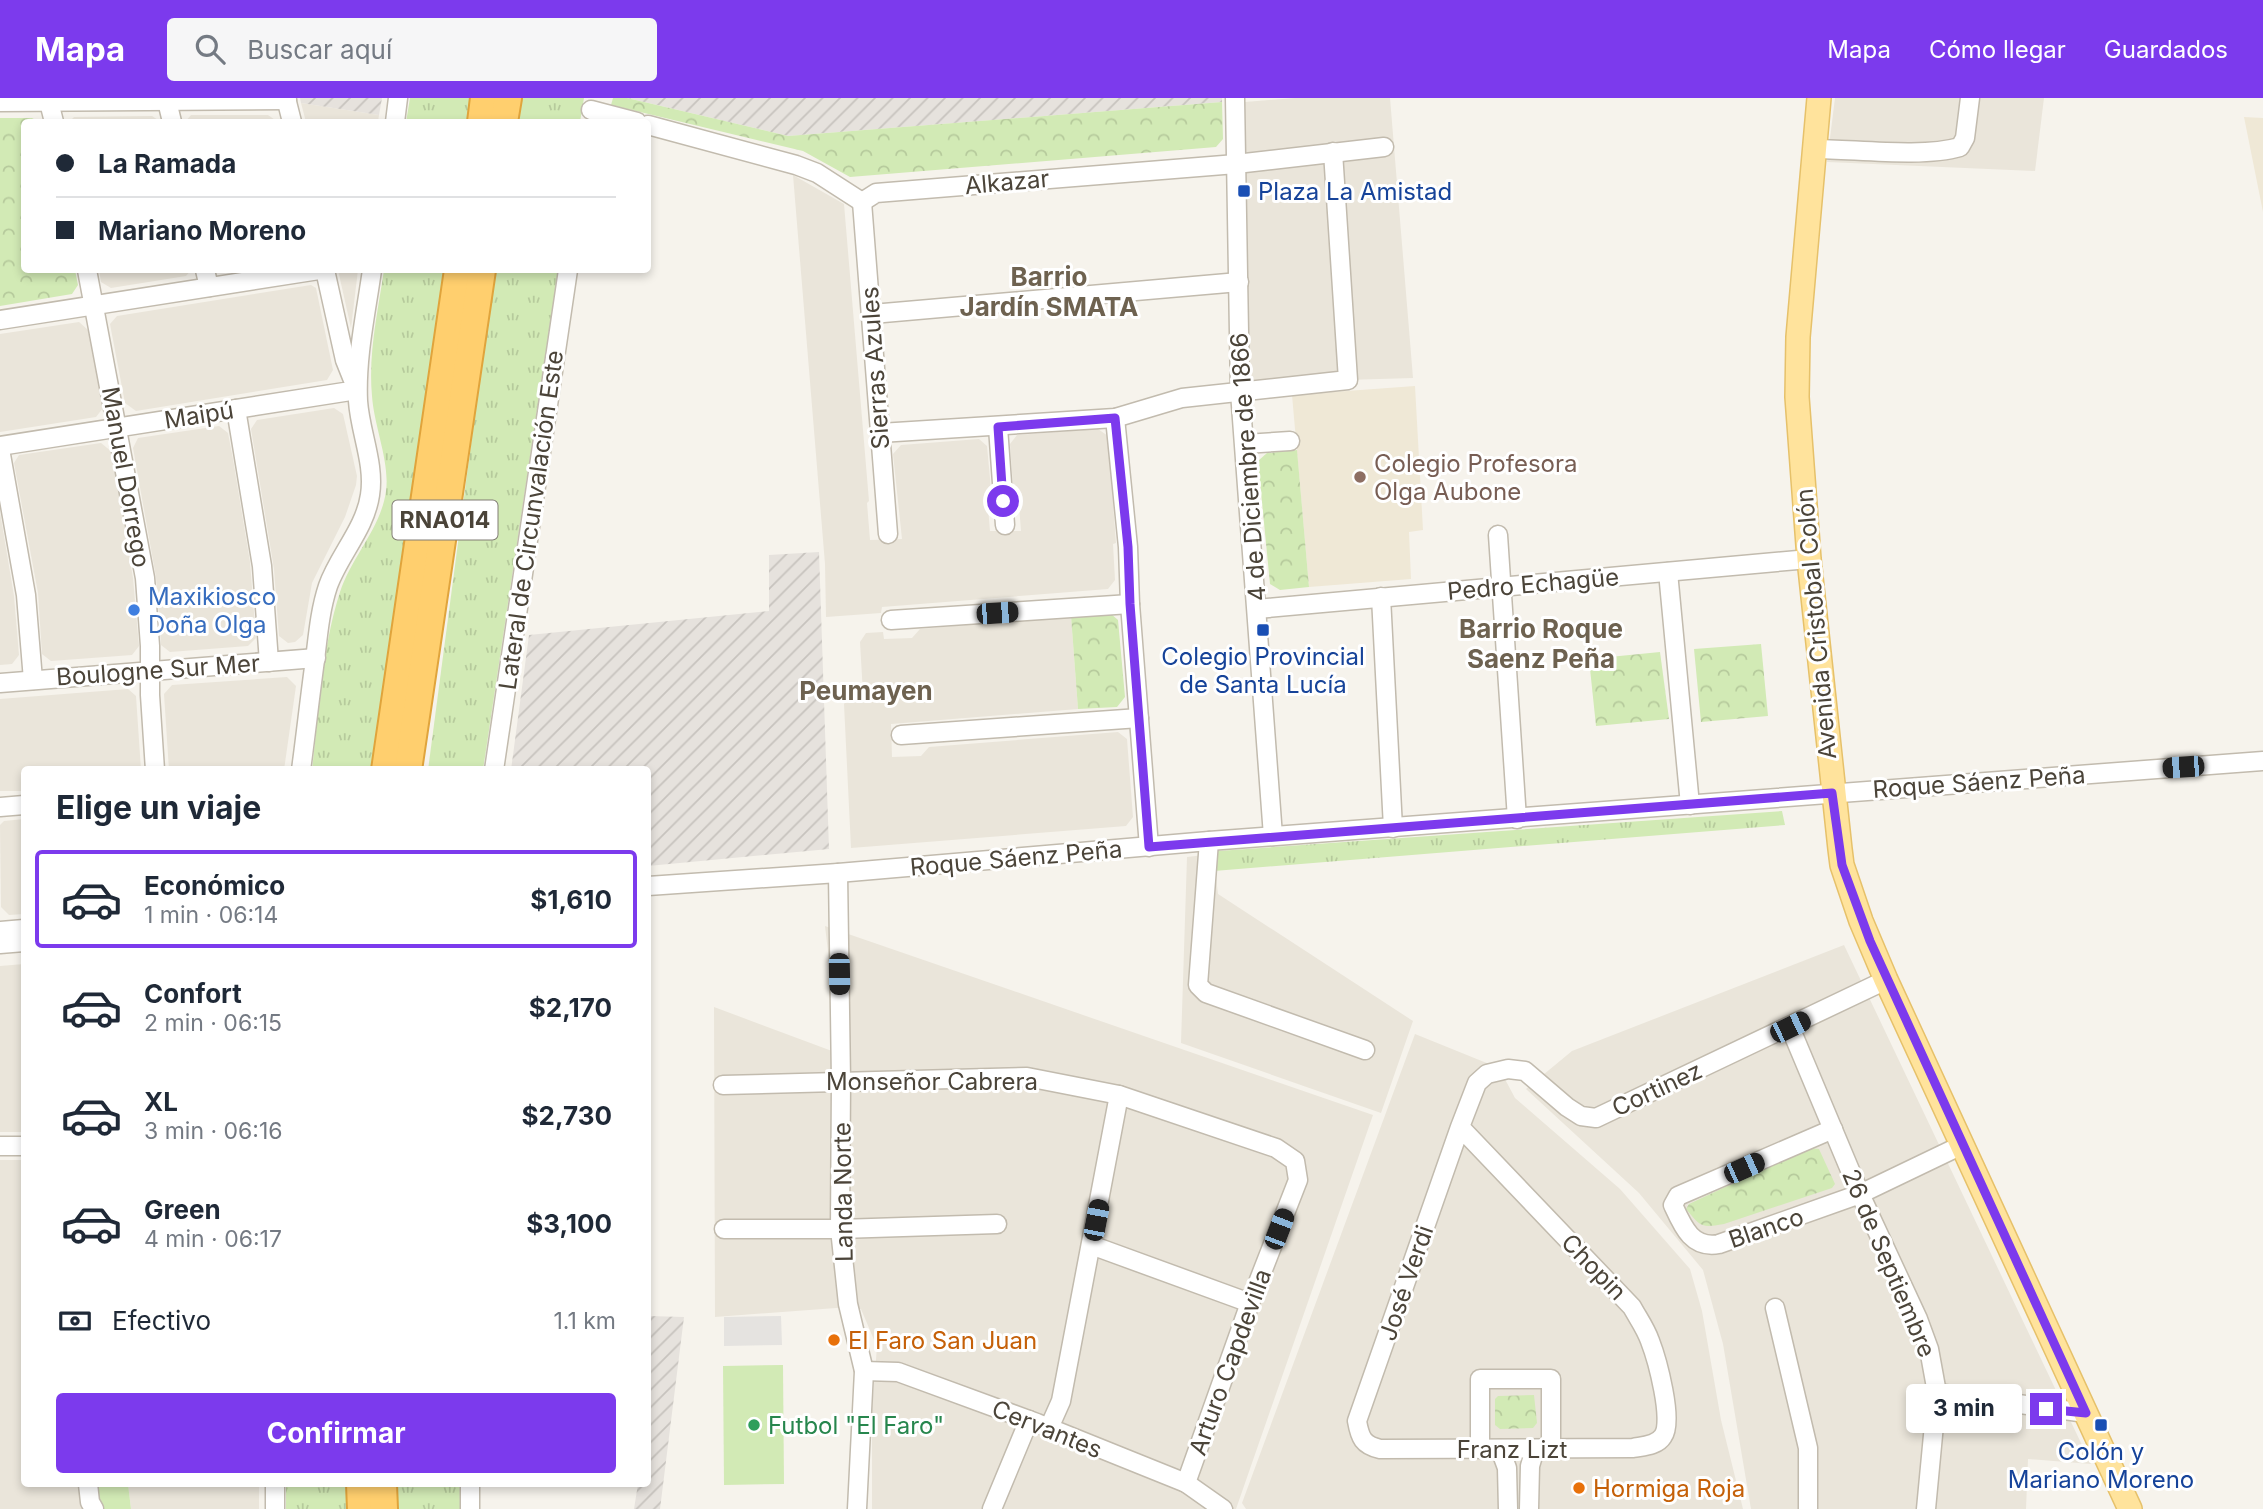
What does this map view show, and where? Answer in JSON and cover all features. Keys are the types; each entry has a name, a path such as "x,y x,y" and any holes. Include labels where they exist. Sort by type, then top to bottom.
{"highway":[{"path":"481,119 484,98"},
{"path":"504,119 508,98"},
{"name":"RNA014","path":"386,766 458,273"},
{"name":"RNA014","path":"409,766 482,273"},
{"path":"420,766 428,634"},
{"path":"360,1487 361,1509"},
{"path":"383,1487 384,1509"}],"main road":[{"name":"Avenida Cristobal Colón","path":"1819,98 1798,337 1797,397 1809,559 1832,793 1842,865 1861,921 1886,980 2130,1509"}],"street":[{"path":"395,119 398,98"},
{"name":"4 de Diciembre de 1866","path":"1235,98 1240,391 1273,836"},
{"path":"1814,149 1924,152 1947,151 1960,147 1965,138 1970,98"},
{"path":"0,102 286,99 291,119"},
{"path":"167,101 171,119"},
{"path":"49,102 53,119"},
{"path":"591,110 626,119"},
{"path":"651,126 796,165 817,173 862,202"},
{"name":"Alkazar","path":"862,202 876,193 1236,164 1384,147"},
{"path":"880,433 1115,418 1182,398 1348,380 1333,152"},
{"name":"Sierras Azules","path":"862,202 888,534"},
{"name":"Manuel Dorrego","path":"88,273 145,578 155,766"},
{"path":"0,320 94,305 207,278 277,273"},
{"path":"326,273 345,360 358,390"},
{"path":"302,766 327,589 362,520 370,497 368,457 358,408 358,390 360,354 372,273"},
{"name":"Lateral de Circunvalación Este","path":"495,766 568,273"},
{"path":"872,314 1239,282"},
{"name":"Maipú","path":"0,447 358,390"},
{"path":"236,409 262,566 269,662"},
{"path":"1115,418 1128,547 1149,847"},
{"path":"998,427 1005,525"},
{"path":"1245,444 1290,441"},
{"path":"0,447 26,594 33,680"},
{"path":"1498,535 1517,818"},
{"name":"Pedro Echagüe","path":"1257,609 1809,559"},
{"path":"1668,572 1690,806"},
{"path":"1381,597 1393,828"},
{"path":"891,621 1130,604"},
{"name":"Boulogne Sur Mer","path":"0,682 316,658"},
{"path":"901,735 1139,718"},
{"name":"Roque Sáenz Peña","path":"651,886 2263,761"},
{"path":"0,807 21,805"},
{"path":"1209,841 1198,985 1206,993 1365,1050"},
{"name":"Landa Norte","path":"838,873 840,1229 848,1304 863,1371 857,1509"},
{"path":"0,931 21,929"},
{"path":"0,944 21,942"},
{"name":"Cortinez","path":"1460,1127 1477,1083 1487,1074 1508,1069 1525,1071 1567,1107 1581,1116 1597,1118 1886,980"},
{"name":"26 de Septiembre","path":"1790,1027 1860,1195 1930,1349 1937,1392 1926,1509"},
{"name":"Monseñor Cabrera","path":"723,1085 1027,1077 1119,1095 1276,1148 1294,1161"},
{"path":"1049,1428 1061,1401 1119,1095"},
{"name":"Chopin","path":"1460,1127 1632,1307 1650,1339 1668,1414 1663,1437"},
{"name":"José Verdi","path":"1362,1439 1357,1421 1460,1127"},
{"name":"Blanco","path":"1833,1129 1678,1196 1672,1205 1695,1241 1706,1246 1720,1244 1860,1195 1962,1145"},
{"path":"0,1146 21,1146"},
{"name":"Arturo Capdevilla","path":"1186,1483 1250,1303 1298,1180 1294,1161"},
{"path":"724,1229 840,1229 997,1224"},
{"path":"1091,1245 1250,1303"},
{"path":"1775,1308 1808,1448 1808,1509"},
{"name":"Cervantes","path":"863,1371 898,1372 1029,1420 1186,1483 1223,1509"},
{"path":"1480,1449 1480,1379 1550,1379 1543,1448 1530,1466 1530,1509"},
{"path":"1937,1392 2086,1413"},
{"path":"992,1509 1029,1420"},
{"name":"Franz Lizt","path":"1362,1439 1369,1447 1380,1449 1500,1449 1633,1448 1655,1443 1663,1437"},
{"path":"1500,1449 1507,1468 1508,1509"},
{"path":"88,1487 90,1502 94,1509"},
{"path":"275,1487 275,1509"},
{"path":"470,1487 470,1509"}],"shaded area":[{"path":"300,98 382,98 379,115 301,103"},
{"path":"627,98 1222,98 1222,102 788,136"},
{"path":"1295,98 1390,98 1413,378 1247,383 1245,102"},
{"path":"1835,98 2044,98 2035,171 1827,162"},
{"path":"301,103 379,115 378,119 305,119"},
{"path":"191,115 268,115 274,119 188,119"},
{"path":"152,116 156,119 72,119"},
{"path":"2244,117 2263,118 2263,212"},
{"path":"793,175 844,204 870,540 902,539 893,454 901,445 979,439 987,446 991,489 987,495 990,531 1021,531 1018,492 1013,487 1010,444 1017,435 1098,429 1108,436 1116,543 1113,544 1115,580 1108,589 882,607 881,613 826,617 825,564"},
{"path":"100,273 188,273 186,276 111,288 101,282"},
{"path":"339,273 358,273 351,328"},
{"path":"311,285 316,288 333,370 327,380 136,411 125,403 110,324 117,316"},
{"path":"79,322 88,330 103,408 96,417 0,432 0,334"},
{"name":"Colegio Profesora Olga Aubone","path":"1415,386 1423,530 1409,532 1411,579 1309,587 1292,395"},
{"path":"334,408 343,414 357,476 356,485 345,517 312,583 303,635 295,642 288,643 279,636 274,569 251,429 257,420"},
{"path":"219,426 228,433 233,459 250,562 256,638 248,646 170,652 161,645 156,577 133,448 138,438"},
{"path":"101,443 112,452 133,578 139,646 132,655 51,661 42,654 38,593 14,463 19,455"},
{"path":"0,512 14,596 19,655 12,664 0,665"},
{"path":"819,552 829,849 651,866 651,766 512,766 529,635 769,611 769,555"},
{"path":"1071,616 1078,709 891,724 892,757 921,756 929,747 1118,732 1127,739 1133,817 1126,826 851,848 844,704 852,694 863,694 860,642 866,633 883,632 884,639 912,638 920,629"},
{"path":"287,677 296,686 285,766 169,766 164,694 172,685"},
{"path":"128,689 136,696 141,766 21,766 21,791 0,791 0,699"},
{"path":"21,819 21,914 9,915 1,907 0,825 4,821"},
{"path":"1213,854 1218,894 1413,1021 1381,1113 1181,1043 1187,857"},
{"path":"825,926 1373,1115 1236,1509 872,1509 872,1409 877,1347 861,1309 836,1308 715,1317 714,1007 840,1054"},
{"path":"1844,945 2091,1464 2028,1459 2026,1509 1751,1509 1723,1344 1703,1270 1639,1193 1526,1089 1572,1051"},
{"path":"21,964 21,1132 0,1132 0,966"},
{"path":"1415,1034 1499,1068 1515,1098 1620,1189 1690,1269 1702,1311 1721,1420 1743,1509 1246,1509 1242,1503"},
{"path":"0,1160 21,1160 21,1487 82,1487 91,1509 0,1509"},
{"path":"651,1316 684,1317 660,1509 634,1509 638,1487 651,1487"},
{"path":"781,1316 782,1345 724,1346 724,1317"},
{"path":"128,1487 259,1487 259,1509 131,1509"}],"green space":[{"path":"410,98 473,98 470,119 406,119"},
{"path":"520,98 584,98 580,119 516,119"},
{"path":"613,98 627,98 788,136 1222,102 1223,139 1216,147 850,177 803,151 611,105"},
{"path":"0,118 32,118 21,119 21,273 76,273 78,285 72,294 0,306"},
{"path":"384,273 447,273 373,766 312,766 322,680 334,613 345,579 372,530 386,491 386,468 373,408 371,364"},
{"path":"494,273 558,273 484,766 429,766"},
{"path":"1297,450 1309,587 1280,590 1270,584 1258,461 1267,453"},
{"path":"1110,613 1118,620 1125,697 1117,707 1078,709 1071,616"},
{"path":"1761,644 1768,716 1701,722 1694,649"},
{"path":"1660,652 1669,719 1596,726 1589,659"},
{"path":"1782,811 1785,825 1214,871 1218,851"},
{"path":"1809,1148 1819,1149 1835,1184 1832,1188 1724,1224 1702,1225 1686,1209 1689,1204"},
{"name":"Futbol \"El Faro\"","path":"783,1365 784,1484 724,1485 723,1366"},
{"path":"1534,1395 1537,1423 1533,1428 1500,1429 1495,1425 1495,1399 1498,1396"},
{"path":"94,1487 128,1487 131,1509 98,1509"},
{"path":"286,1487 349,1487 349,1509 286,1509"},
{"path":"396,1487 460,1487 460,1509 397,1509"}],"place":[{"name":"Plaza La Amistad","path":"1244,191"},
{"name":"Colegio Profesora Olga Aubone","path":"1360,477"},
{"name":"Maxikiosco Doña Olga","path":"134,610"},
{"name":"Colegio Provincial de Santa Lucía","path":"1263,630"},
{"name":"El Faro San Juan","path":"834,1340"},
{"name":"Futbol \"El Faro\"","path":"754,1425"},
{"name":"Colón y Mariano Moreno","path":"2101,1425"},
{"name":"Hormiga Roja","path":"1579,1488"}],"district":[{"name":"Barrio Jardín SMATA","path":"1049,291"},
{"name":"Barrio Roque Saenz Peña","path":"1541,643"},
{"name":"Peumayen","path":"866,690"}],"route":[{"path":"1003,501 998,427 1115,418 1128,547 1149,847 1832,793 1842,865 1861,921 2086,1413 2046,1409"}]}
